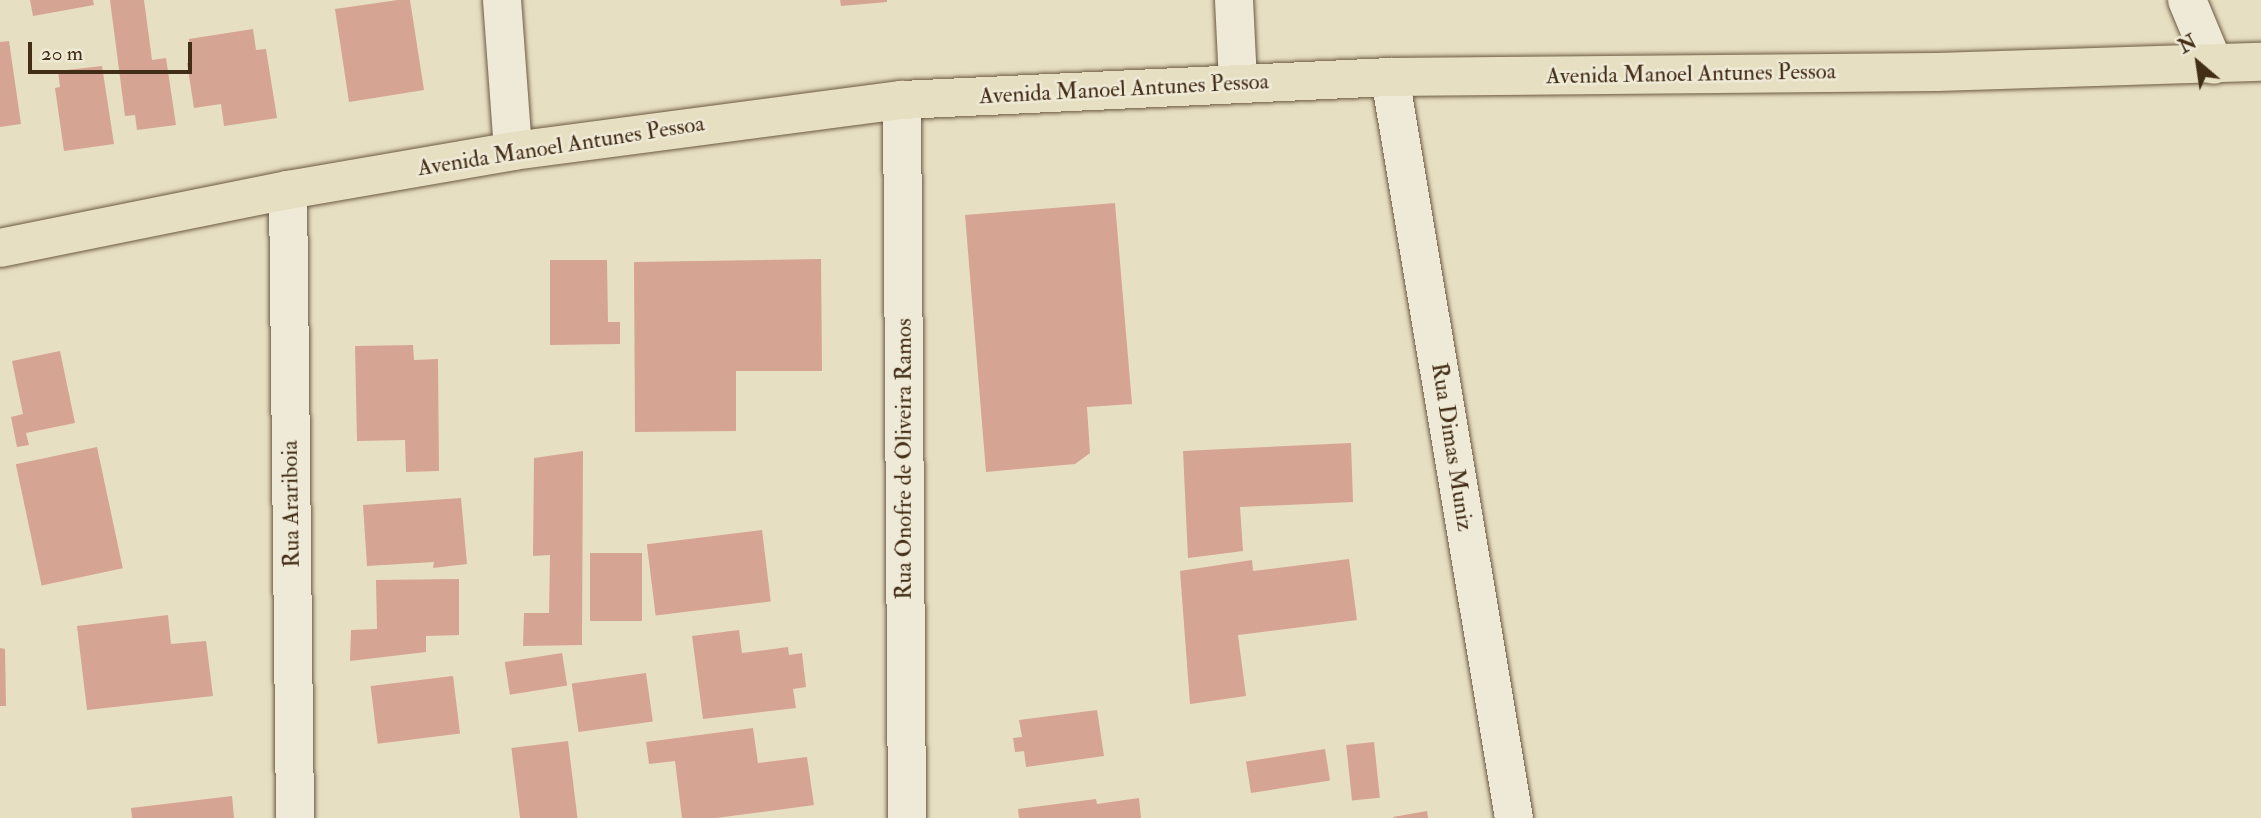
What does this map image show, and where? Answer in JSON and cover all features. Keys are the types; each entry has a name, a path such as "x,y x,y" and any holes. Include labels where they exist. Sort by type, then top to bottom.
{"main road":[{"name":"Avenida Manoel Antunes Pessoa","path":"0,248 288,190 513,151 902,100 1238,82 1390,77 2214,65 2261,62"}],"street":[{"path":"502,0 513,151"},
{"path":"1234,0 1238,82"},
{"path":"2187,0 2214,65"},
{"name":"Rua Dimas Muniz","path":"1390,77 1514,818"},
{"name":"Rua Onofre de Oliveira Ramos","path":"902,100 906,818"},
{"name":"Rua Arariboia","path":"288,190 295,818"}],"building":[{"path":"30,0 93,0 94,5 33,16"},
{"path":"110,0 144,0 152,60 166,58 176,125 137,130 135,115 125,116"},
{"path":"410,0 424,90 349,102 335,9"},
{"path":"840,0 887,0 887,2 841,6"},
{"path":"253,29 256,50 266,49 277,118 224,126 221,104 194,108 187,63 192,63 189,39"},
{"path":"9,41 21,124 0,127 0,42"},
{"path":"102,66 114,144 64,151 55,88 60,87 58,71"},
{"path":"1115,203 1132,404 1087,407 1090,453 1075,464 986,472 965,215"},
{"path":"821,259 822,371 736,371 736,431 635,432 634,262"},
{"path":"550,260 607,260 608,322 620,322 620,344 550,345"},
{"path":"413,345 414,360 438,359 439,471 406,472 405,440 357,441 355,346"},
{"path":"60,351 75,423 26,433 29,445 17,447 11,417 23,414 12,361"},
{"path":"1351,443 1353,502 1240,507 1243,551 1188,558 1183,451"},
{"path":"97,447 123,568 42,586 16,464"},
{"path":"583,451 582,645 523,646 524,613 549,613 550,555 533,556 534,458"},
{"path":"461,498 467,564 433,568 434,562 367,566 363,505"},
{"path":"762,530 771,601 656,616 647,544"},
{"path":"590,553 642,553 642,621 590,621"},
{"path":"1349,559 1357,620 1238,635 1246,696 1190,704 1180,571 1252,560 1253,571"},
{"path":"459,579 459,635 426,636 426,652 350,661 351,630 377,629 376,580"},
{"path":"168,615 171,644 206,641 213,696 87,710 77,626"},
{"path":"739,630 742,653 788,647 789,655 802,653 806,687 793,689 796,708 703,719 692,636"},
{"path":"0,648 5,649 6,706 0,706"},
{"path":"562,653 567,686 510,695 505,662"},
{"path":"646,673 653,722 579,732 572,683"},
{"path":"453,676 460,734 378,744 371,686"},
{"path":"1097,710 1104,756 1026,767 1024,751 1015,752 1013,738 1022,737 1019,720"},
{"path":"753,728 758,763 807,757 814,805 716,818 682,818 675,761 649,764 646,742"},
{"path":"568,741 577,818 520,818 511,748"},
{"path":"1374,742 1380,798 1352,801 1346,745"},
{"path":"1325,749 1330,781 1251,793 1246,762"},
{"path":"232,796 234,818 132,818 131,808"},
{"path":"1139,798 1141,818 1019,818 1018,809 1096,799 1097,804"},
{"path":"1427,811 1428,818 1393,817"}]}
